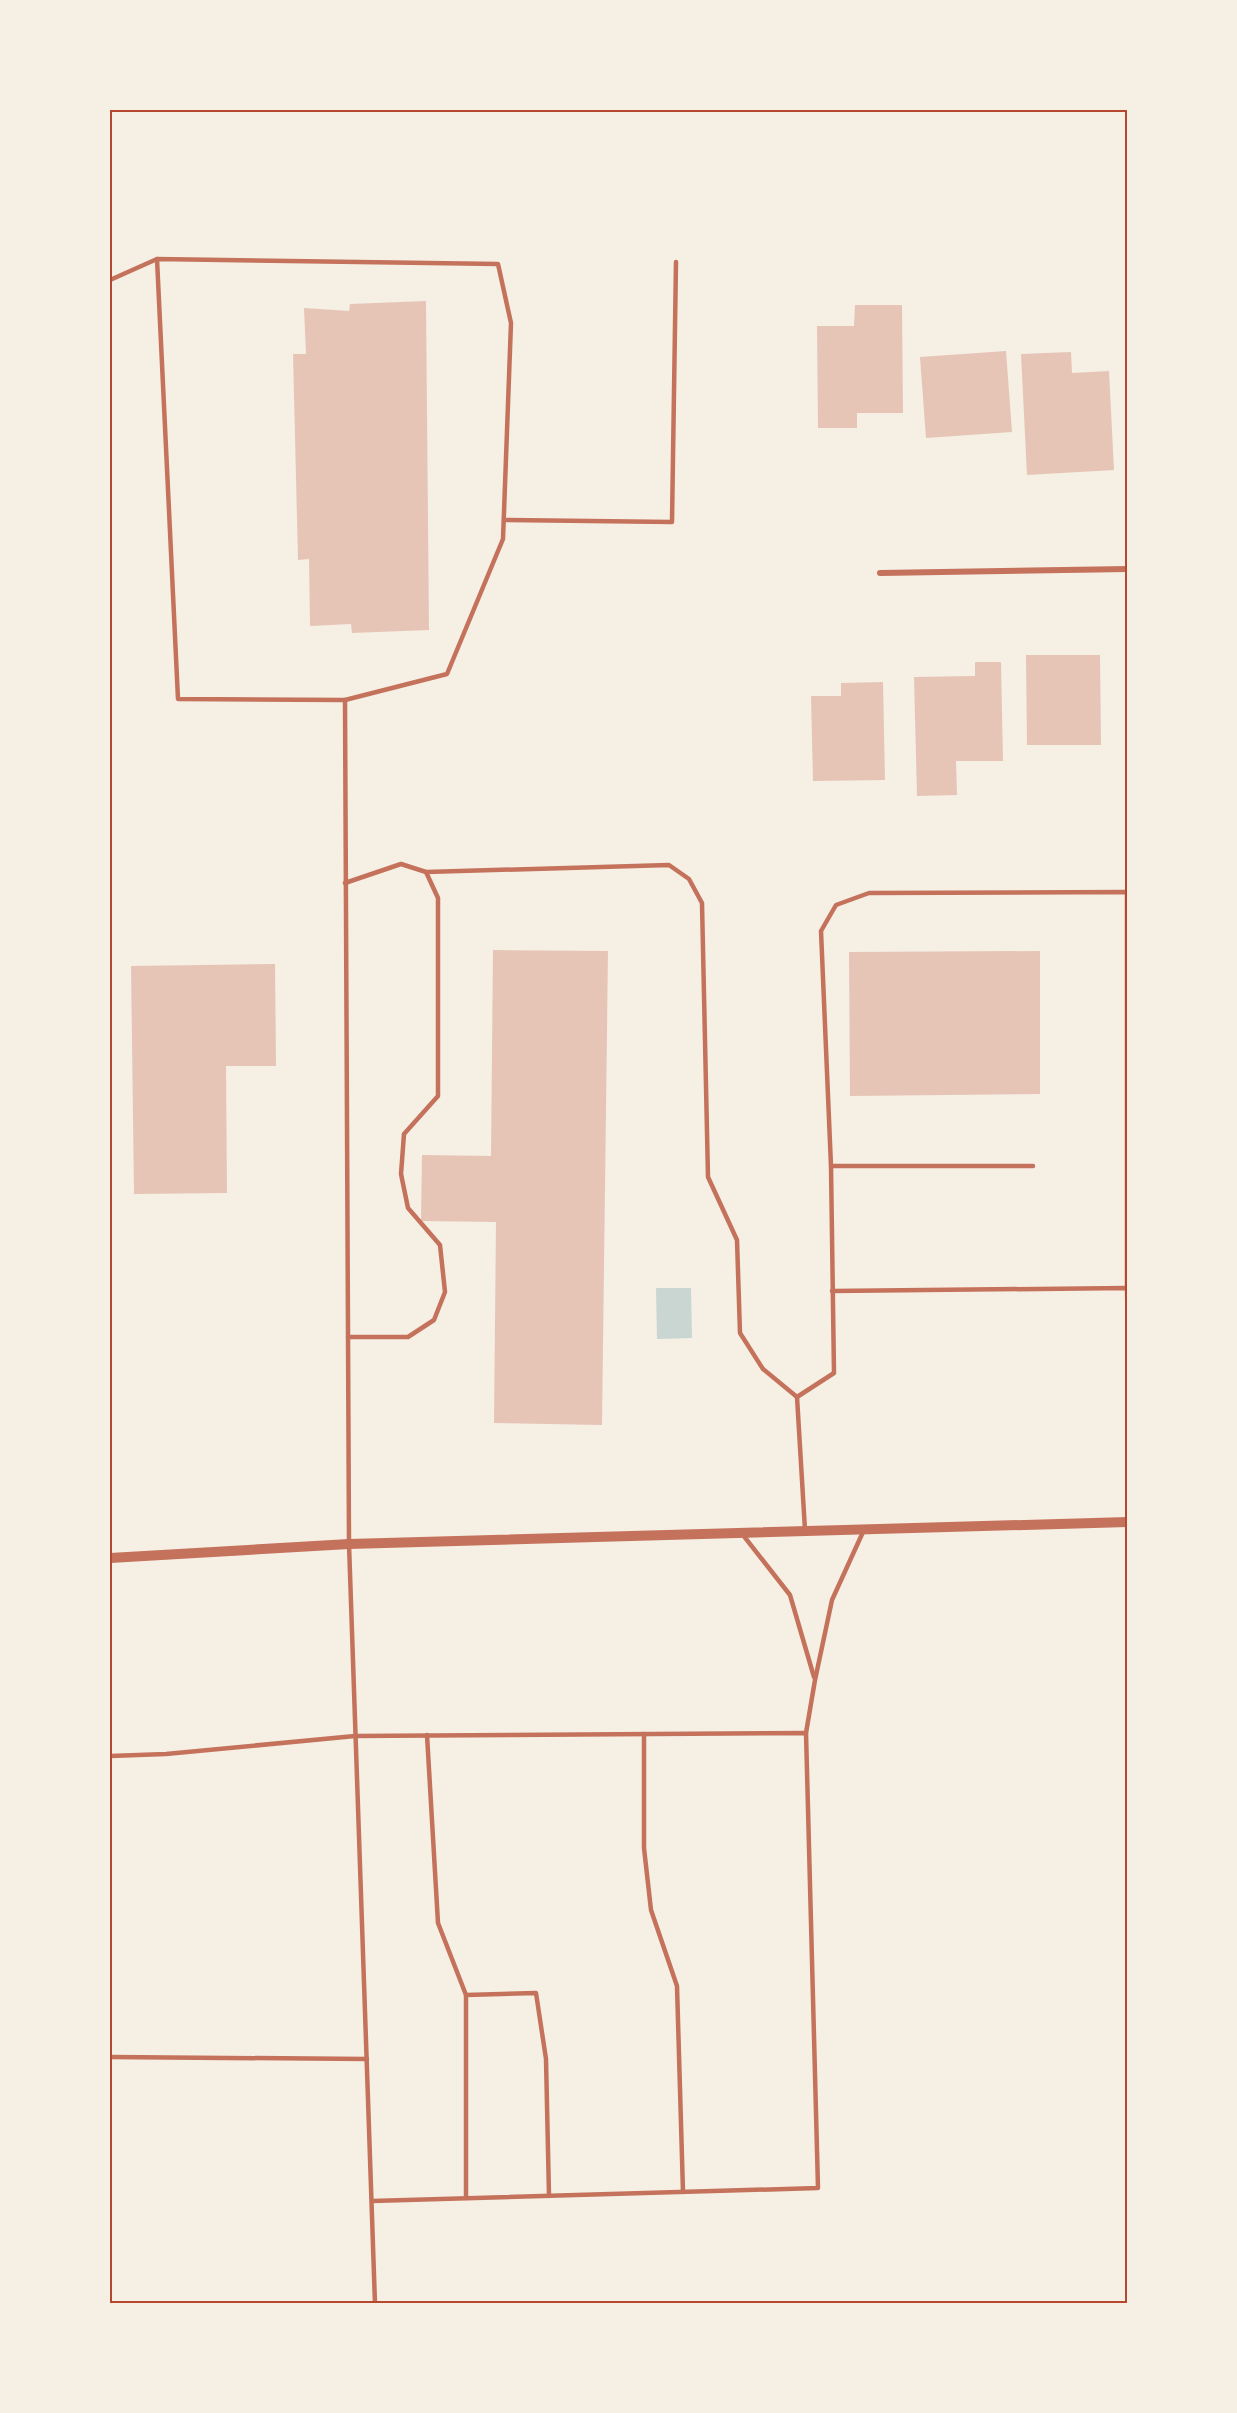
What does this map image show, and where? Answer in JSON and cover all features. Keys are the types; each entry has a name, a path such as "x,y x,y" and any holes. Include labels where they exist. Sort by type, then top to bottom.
{"street":[{"path":"880,573 1128,569"},
{"path":"110,1558 349,1544 1128,1522"}],"lane":[{"path":"110,280 157,259 498,264 511,323 503,539 447,674 345,700 178,699 157,259"},
{"path":"504,520 672,522 676,262"},
{"path":"345,700 349,1544 375,2304"},
{"path":"345,883 401,864 426,872 669,865 689,879 702,903 708,1177 737,1240 740,1333 762,1369 797,1397 805,1530"},
{"path":"348,1337 408,1337 434,1320 445,1292 440,1245 408,1208 401,1174 404,1134 438,1096 438,898 426,872"},
{"path":"797,1397 834,1373 831,1166 821,931 836,905 869,893 1128,892 1128,1340"},
{"path":"831,1166 1033,1166"},
{"path":"832,1291 1127,1288"},
{"path":"372,2201 818,2188 806,1733 832,1600 863,1530"},
{"path":"741,1532 790,1595 815,1680"},
{"path":"110,1756 166,1754 355,1736 806,1733"},
{"path":"644,1734 644,1848 651,1910 677,1986 683,2192"},
{"path":"427,1736 438,1923 466,1995 466,2198"},
{"path":"466,1995 536,1993 546,2059 549,2196"},
{"path":"110,2057 367,2059"}],"shaded area":[{"path":"656,1288 691,1288 692,1338 657,1339"}],"building":[{"path":"426,301 429,630 352,633 351,624 310,626 309,559 298,560 293,354 306,354 304,308 349,311 350,304"},
{"path":"855,305 902,305 903,413 857,413 857,428 818,428 817,326 854,326"},
{"path":"1006,351 1012,432 926,438 920,357"},
{"path":"1071,352 1072,373 1109,371 1114,470 1027,475 1021,354"},
{"path":"1026,655 1100,655 1101,745 1027,745"},
{"path":"975,662 1001,662 1003,761 956,761 957,795 917,796 914,677 975,676"},
{"path":"883,682 885,780 813,781 811,696 841,696 841,683"},
{"path":"493,950 608,951 602,1425 494,1423 496,1222 421,1221 422,1155 491,1156"},
{"path":"1040,951 1040,1094 850,1096 849,952"},
{"path":"275,964 276,1066 226,1066 227,1193 134,1194 131,966"}]}
